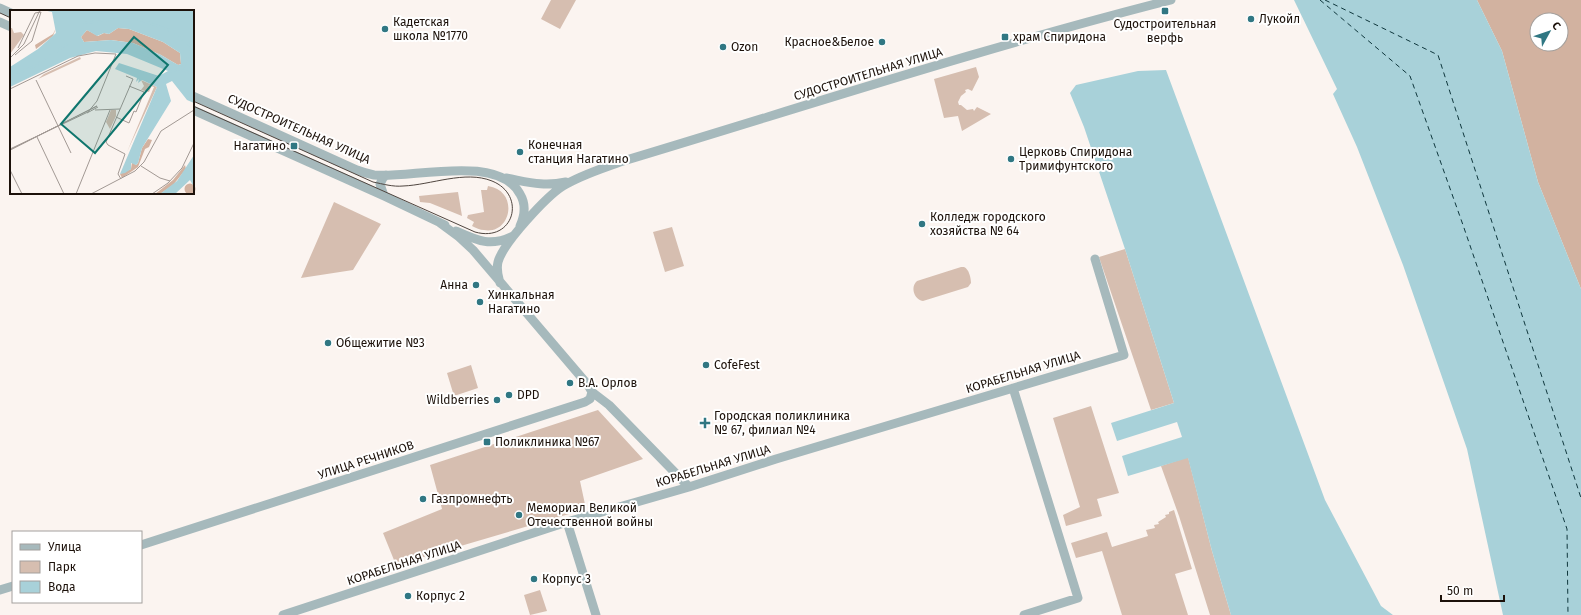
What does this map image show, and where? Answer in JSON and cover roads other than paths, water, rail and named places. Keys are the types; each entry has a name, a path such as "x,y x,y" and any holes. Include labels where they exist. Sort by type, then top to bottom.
{"street":[{"name":"СУДОСТРОИТЕЛЬНАЯ УЛИЦА","path":"574,180 620,162 978,52 1171,0"},
{"path":"0,8 10,13"},
{"path":"0,22 10,27"},
{"name":"СУДОСТРОИТЕЛЬНАЯ УЛИЦА","path":"194,96 357,170 374,175 448,170 478,172 500,176 517,189 522,197 524,213 516,232"},
{"path":"194,110 483,242 491,243 503,240 516,232"},
{"path":"384,196 380,184 386,175"},
{"path":"500,176 541,185 574,180"},
{"path":"500,283 497,271 498,260 516,232 553,194 574,180"},
{"path":"440,223 473,250 583,379 592,392 609,405 689,487"},
{"name":"КОРАБЕЛЬНАЯ УЛИЦА","path":"284,615 567,522 689,487 776,459 1124,355 1095,258"},
{"path":"1013,388 1078,598 1024,615"},
{"name":"УЛИЦА РЕЧНИКОВ","path":"142,545 585,402 590,399 592,392"},
{"path":"567,522 596,615"},
{"path":"0,590 12,586"}],"water":[{"path":"1294,0 1477,0 1502,51 1538,182 1581,289 1581,615 1503,615 1467,449 1403,265 1357,147 1333,94 1337,89"},
{"path":"1166,70 1325,500 1381,606 1393,615 1231,615 1212,551 1188,458 1128,476 1122,456 1182,437 1177,422 1117,441 1111,423 1174,403 1125,249 1084,127 1070,93 1076,85 1138,71"}],"tram line":[{"path":"0,13 10,18"},
{"path":"194,101 373,182 399,186 414,185 459,177 482,178 492,181 503,188 510,196 512,206 511,216 507,224 499,231 488,234 475,232 194,106"}],"place":[{"name":"Судостроительная верфь","path":"1165,11"},
{"name":"Лукойл","path":"1251,19"},
{"name":"Кадетская школа №1770","path":"385,29"},
{"name":"храм Спиридона","path":"1005,37"},
{"name":"Красное&Белое","path":"882,42"},
{"name":"Ozon","path":"723,47"},
{"name":"Нагатино","path":"294,146"},
{"name":"Конечная станция Нагатино","path":"520,152"},
{"name":"Церковь Спиридона Тримифунтского","path":"1011,159"},
{"name":"Колледж городского хозяйства № 64","path":"922,224"},
{"name":"Анна","path":"476,285"},
{"name":"Хинкальная Нагатино","path":"480,302"},
{"name":"Общежитие №3","path":"328,343"},
{"name":"CofeFest","path":"706,365"},
{"name":"В.А. Орлов","path":"570,383"},
{"name":"DPD","path":"509,395"},
{"name":"Wildberries","path":"497,400"},
{"name":"Городская поликлиника № 67, филиал №4","path":"705,423"},
{"name":"Поликлиника №67","path":"487,442"},
{"name":"Газпромнефть","path":"423,499"},
{"name":"Мемориал Великой Отечественной войны","path":"519,515"},
{"name":"Корпус 3","path":"534,579"},
{"name":"Корпус 2","path":"408,596"}]}
